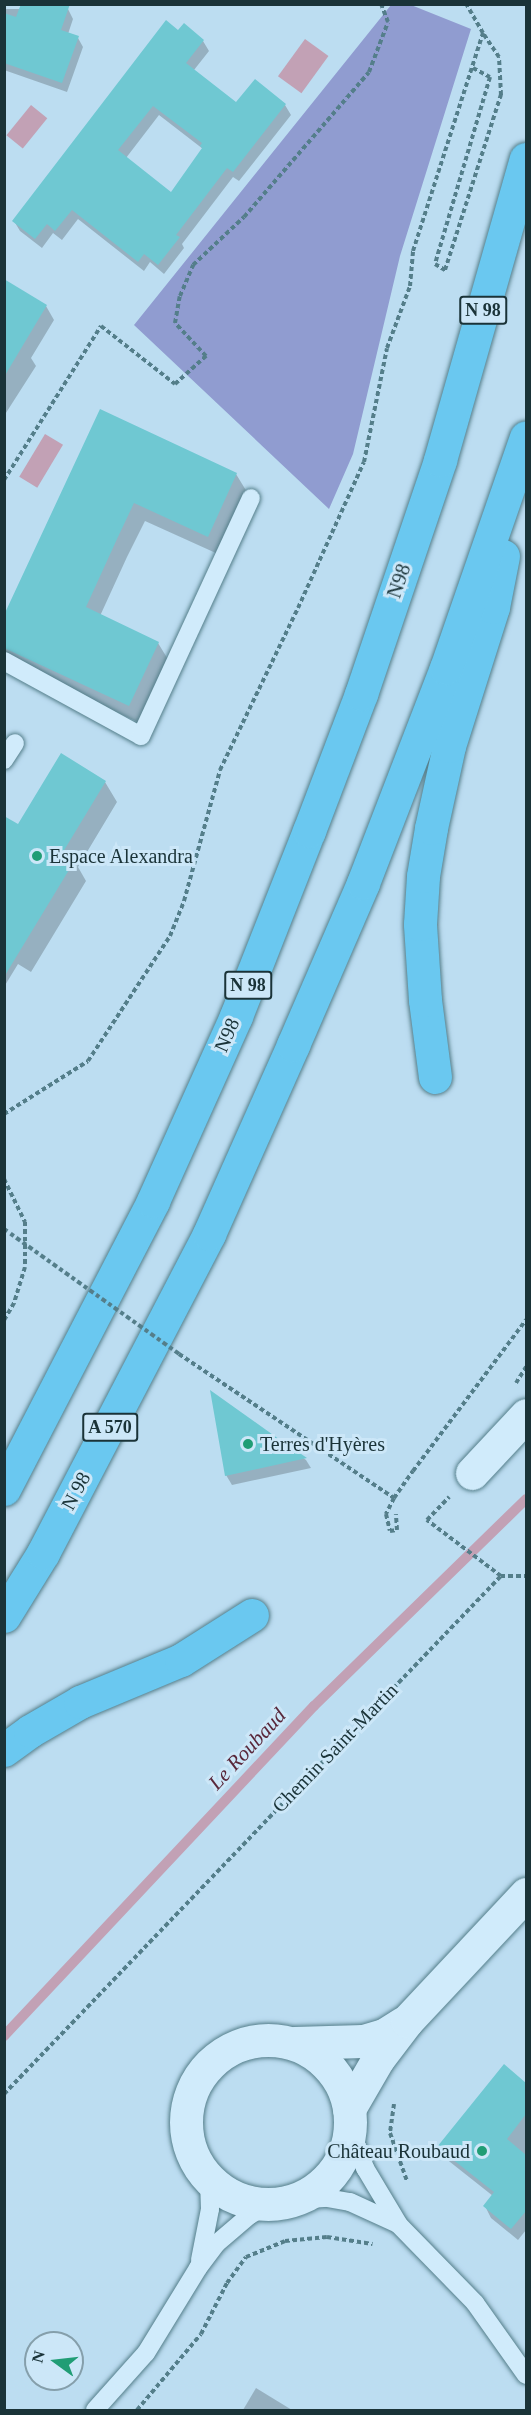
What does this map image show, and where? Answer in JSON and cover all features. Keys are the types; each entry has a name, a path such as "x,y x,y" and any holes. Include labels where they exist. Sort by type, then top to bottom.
{"highway":[{"name":"N98","path":"4,1489 153,1201 236,1016 361,694 440,460 526,159"},
{"path":"435,1077 424,1000 420,924 423,876 430,828 449,746 493,607 525,441"},
{"name":"N 98","path":"4,1617 59,1523 209,1234 363,883 446,668 525,441"},
{"path":"4,1750 30,1731 80,1702 180,1660 252,1615"}],"street":[{"path":"472,1473 526,1415"},
{"path":"407,2021 384,2035 363,2041 294,2043 270,2039 246,2042 223,2052 205,2068 192,2089 186,2113 186,2137 194,2161 209,2180 226,2194 247,2202 282,2202 316,2188 333,2172 345,2151 350,2118 378,2059 407,2021 526,1894"},
{"path":"294,2043 314,2054 330,2068 343,2087 350,2118"}],"lane":[{"path":"4,661 141,736 251,498"},
{"path":"4,760 15,743"},
{"path":"350,2118 365,2168 399,2225 475,2303 526,2375"},
{"path":"198,2268 210,2209 209,2180"},
{"path":"95,2410 146,2354 198,2268 216,2244 250,2215 282,2202 327,2198 350,2202 399,2225"}],"path":[{"path":"4,480 101,326 175,384 206,356 175,323 180,296 193,265 244,217 369,72 388,21 381,4"},
{"path":"466,4 499,57 501,95 445,270 435,264 490,77 473,68"},
{"path":"4,1114 88,1061 170,936 184,901 220,770 298,608 364,462 387,348 410,286 413,250 483,33"},
{"path":"4,1179 25,1222 25,1267 14,1303 4,1320"},
{"path":"4,1229 179,1354 394,1498"},
{"path":"396,1514 397,1530 390,1531 386,1514 394,1498 526,1320"},
{"path":"472,1473 427,1520 501,1576 526,1576"},
{"name":"Chemin Saint-Martin","path":"4,2094 501,1576"}],"shaded area":[{"path":"391,5 411,5 471,29 400,256 353,454 329,509 134,325"},
{"path":"305,39 328,56 301,93 278,76"},
{"path":"31,105 47,118 23,149 6,135"},
{"path":"45,434 63,445 37,488 19,477"}],"building":[{"path":"21,4 70,4 61,30 79,36 62,83 4,63 4,13 16,17"},
{"path":"166,20 178,30 184,23 204,40 186,63 236,102 255,79 286,104 233,172 227,168 176,235 180,237 158,265 144,254 138,262 72,210 55,231 47,224 35,239 12,221","holes":["153,106 202,143 200,146 202,148 171,192 118,150"]},
{"path":"4,279 47,305 4,377"},
{"path":"100,409 237,473 208,537 134,503 117,539 86,607 159,642 129,706 4,648 4,615"},
{"name":"Espace Alexandra","path":"61,753 106,781 63,852 75,860 4,977 4,816 18,824"},
{"name":"Terres d'Hyères","path":"210,1390 276,1437 307,1458 225,1476"},
{"name":"Château Roubaud","path":"504,2064 526,2083 526,2114 507,2139 526,2155 526,2211 511,2229 483,2206 494,2192 437,2147"}],"waterway":[{"name":"Le Roubaud","path":"4,2036 314,1706 526,1499"}],"place":[{"name":"Espace Alexandra","path":"37,856"},
{"name":"Terres d'Hyères","path":"248,1444"},
{"name":"Château Roubaud","path":"482,2151"}]}
